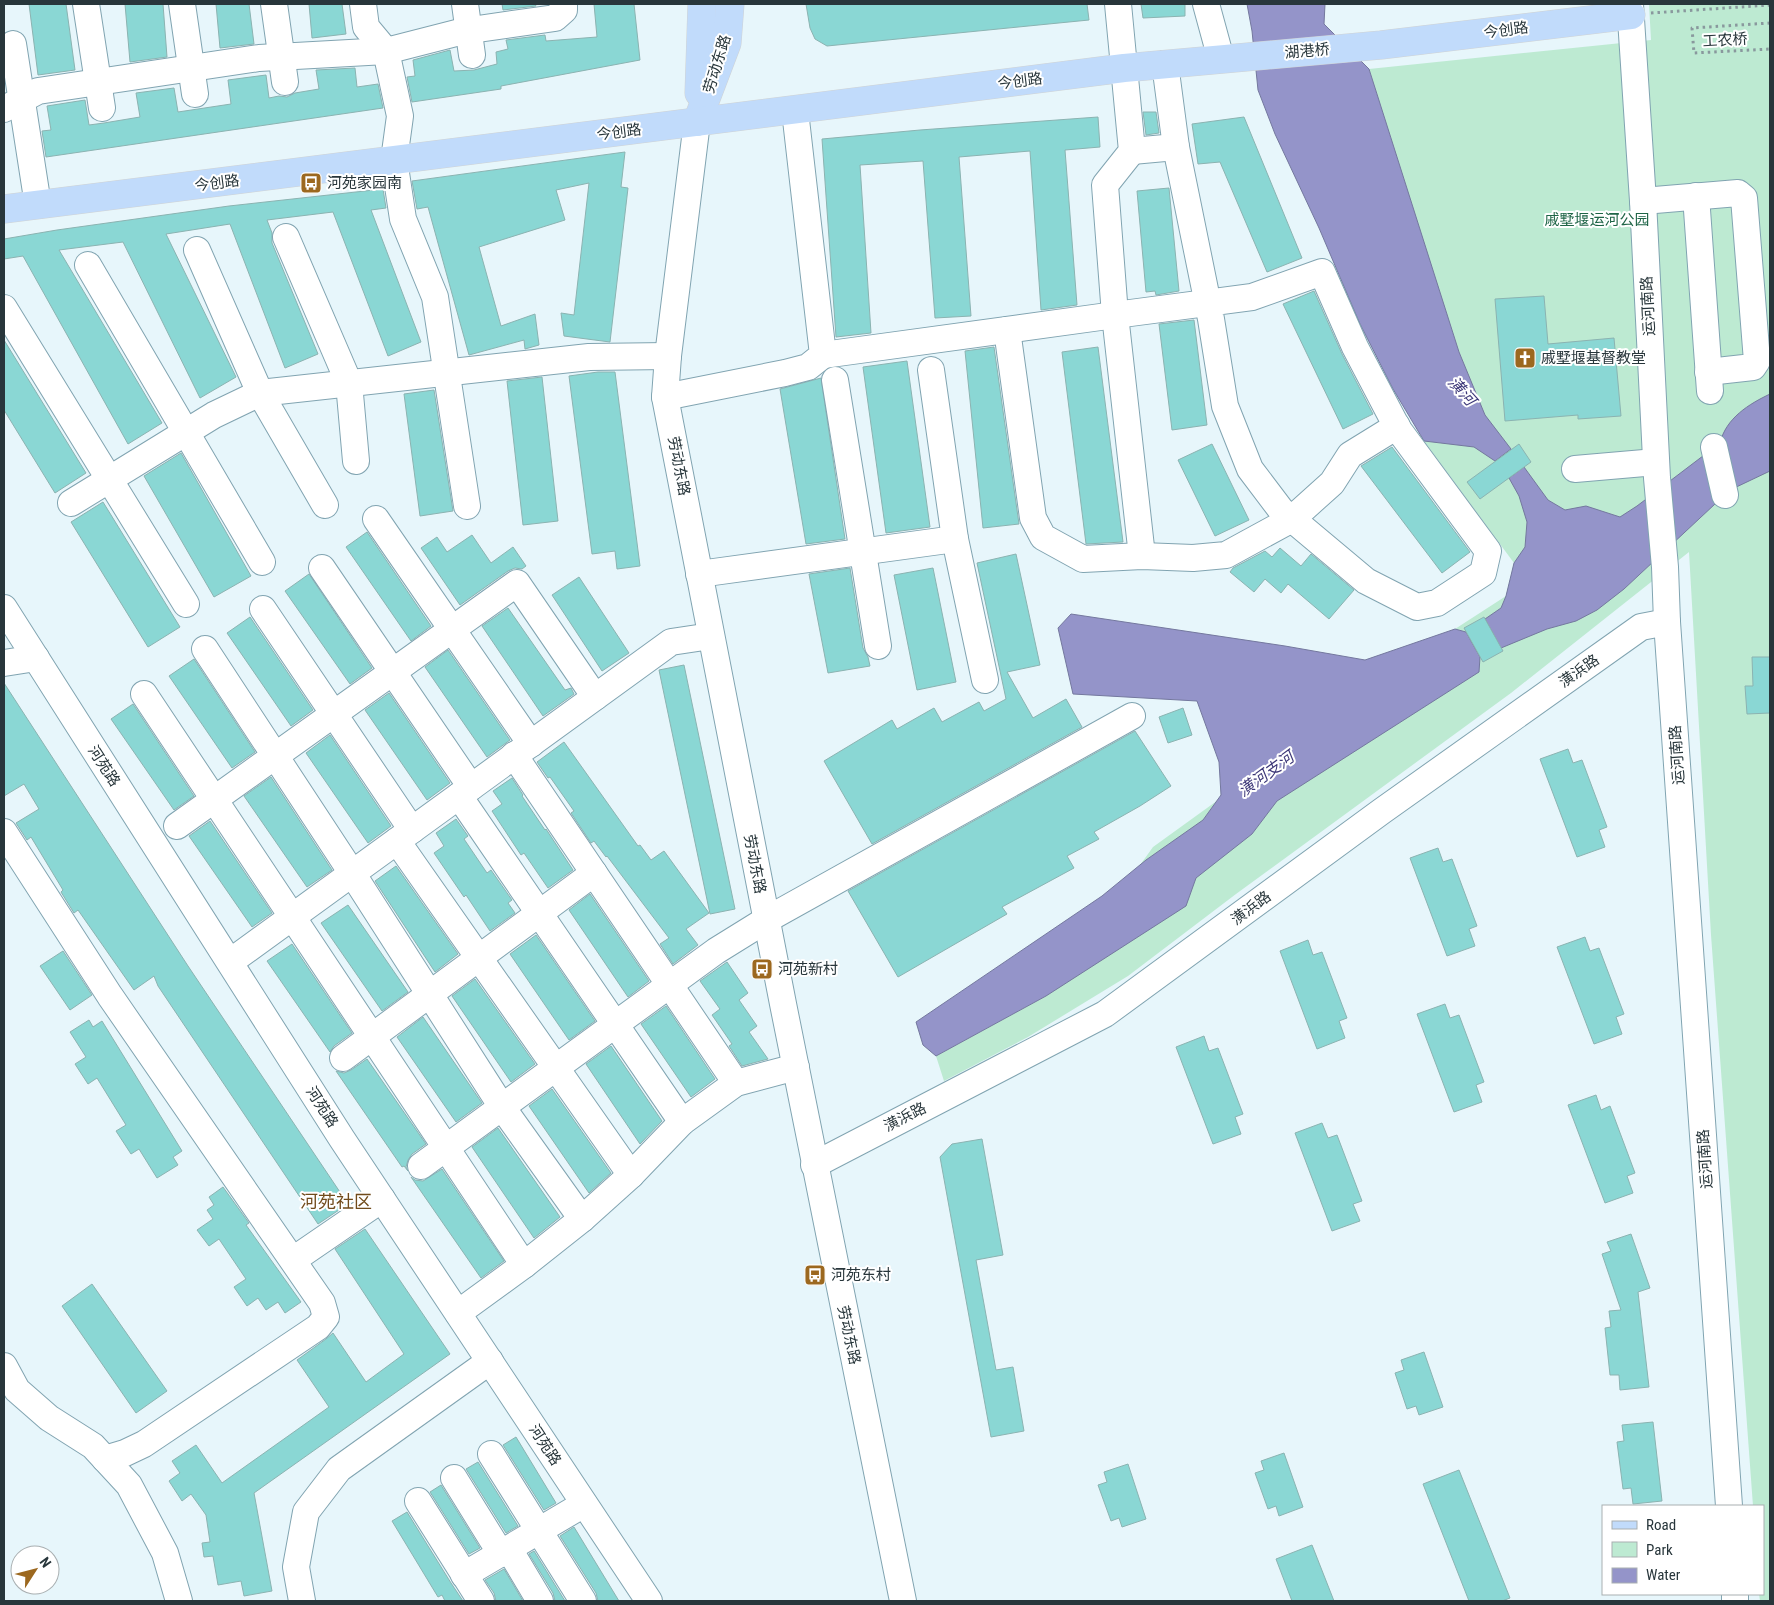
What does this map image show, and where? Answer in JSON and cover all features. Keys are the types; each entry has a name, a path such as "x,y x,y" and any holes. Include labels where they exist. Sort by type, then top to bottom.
{"main road":[{"name":"劳动东路","path":"697,122 702,4"},
{"name":"劳动东路","path":"697,122 726,43 730,4"},
{"name":"今创路","path":"1381,45 1631,9"},
{"name":"湖港桥","path":"1228,59 1381,45"},
{"name":"今创路","path":"4,209 795,111 1124,68 1228,59"}],"street":[{"path":"86,4 102,108"},
{"path":"182,4 195,94"},
{"path":"274,4 285,82"},
{"path":"363,4 366,27 386,51 400,116 394,160 403,219 435,297 468,506"},
{"path":"465,4 470,42"},
{"path":"13,105 38,91 259,58 386,51 470,42 555,18 564,10 564,4"},
{"path":"1118,4 1132,151 1105,185 1115,315 1142,556"},
{"path":"1206,4 1228,59"},
{"name":"运河南路","path":"1631,9 1643,200 1656,470 1665,567 1728,1505"},
{"path":"13,44 13,105 38,205"},
{"path":"666,397 808,367 823,355 1115,315 1208,303 1252,298 1322,272 1355,348 1397,426 1488,551 1483,573 1437,603 1417,607 1366,581 1292,520 1281,510 1250,469 1225,406 1208,303 1176,147 1165,64"},
{"path":"795,111 823,355"},
{"name":"劳动东路","path":"697,122 668,356 666,397 814,1165 903,1601"},
{"path":"1132,151 1176,147"},
{"path":"1643,200 1696,196 1738,193 1744,198 1757,361 1753,367 1709,381 1696,196"},
{"path":"286,237 349,383 356,461"},
{"path":"197,250 260,393 325,505"},
{"path":"88,265 262,562"},
{"path":"4,308 186,604"},
{"path":"1007,330 1033,518 1042,537 1083,559 1142,556 1193,558 1226,556 1292,520 1332,483 1350,455 1397,426"},
{"path":"71,503 214,415 260,393 589,357 668,356"},
{"path":"931,370 955,539 985,680"},
{"path":"835,380 878,646"},
{"path":"1714,447 1725,495"},
{"path":"1575,470 1656,470"},
{"path":"376,519 452,630 594,873 736,1083"},
{"path":"699,574 955,539"},
{"path":"322,568 393,672 539,914 682,1122"},
{"path":"177,826 518,582 595,697"},
{"name":"河苑路","path":"4,608 382,1199 649,1601"},
{"path":"262,609 333,714 404,836 479,958 631,1176"},
{"name":"潢浜路","path":"814,1165 1105,1014 1382,811 1641,627 1668,622"},
{"path":"230,962 671,642 711,636"},
{"path":"205,649 502,1107 582,1219"},
{"path":"4,663 36,658"},
{"path":"144,694 524,1265"},
{"path":"421,1166 716,951 766,920 1132,716"},
{"path":"4,832 110,996 322,1303 326,1317 318,1327 144,1444 125,1453 105,1459"},
{"path":"343,1058 594,873"},
{"path":"458,1313 524,1265 582,1219 631,1176 682,1122 736,1083 796,1067"},
{"path":"293,1260 382,1199"},
{"path":"302,1601 296,1567 306,1512 339,1469 490,1361"},
{"path":"4,1366 17,1390 49,1418 93,1446 129,1485 165,1553 179,1601"},
{"path":"492,1454 582,1601"},
{"path":"454,1478 540,1601"},
{"path":"418,1501 481,1601"},
{"path":"464,1575 584,1504"}],"path":[{"path":"1631,9 1680,11 1770,5"},
{"name":"工农桥","path":"1770,23 1692,28 1694,53 1770,49"}],"green space":[{"name":"戚墅堰运河公园","path":"1649,4 1770,4 1770,1601 1760,1601 1759,1595 1764,1595 1764,1505 1753,1505 1711,935 1689,552 1511,693 1236,894 1128,976 1028,1037 944,1081 936,1056 1046,996 1153,847 1455,629 1506,596 1514,563 1424,441 1484,415 1459,352 1369,69 1651,40"}],"water":[{"name":"潢河","path":"1247,4 1325,4 1324,24 1369,69 1459,352 1485,415 1511,449 1495,461 1474,447 1424,441 1393,389 1360,324 1319,228 1275,134 1258,90 1252,31"},
{"path":"1770,394 1770,471 1730,490 1624,589 1597,610 1576,621 1547,629 1501,648 1485,619 1501,608 1514,563 1525,547 1527,522 1519,496 1509,478 1524,467 1548,500 1565,510 1586,506 1620,517 1720,443 1727,426 1739,413 1754,402"},
{"name":"潢河支河","path":"1071,614 1365,660 1455,629 1466,632 1480,657 1479,672 1277,801 1252,834 1196,878 1186,906 1046,996 936,1056 923,1045 916,1022 1102,896 1146,860 1203,820 1221,795 1219,762 1197,701 1073,694 1058,628"}],"building":[{"path":"29,4 66,4 75,70 38,75"},
{"path":"125,4 163,4 167,57 130,62"},
{"path":"216,4 249,4 254,44 220,48"},
{"path":"309,4 342,4 346,34 312,38"},
{"path":"502,4 535,4 536,6 503,10"},
{"path":"594,4 634,4 640,60 501,86 501,89 412,102 407,77 415,76 413,60 450,50 454,71 474,70 497,64 496,52 508,49 506,40 545,35 546,41 597,37"},
{"path":"806,4 1087,4 1089,20 827,46 815,39 810,28"},
{"path":"1141,4 1185,4 1185,16 1143,18"},
{"path":"355,68 357,87 378,84 383,108 46,157 42,131 51,130 47,106 85,100 89,125 140,117 136,93 174,88 178,112 231,104 228,80 266,75 269,98 287,97 295,93 319,89 316,70"},
{"path":"1143,112 1156,112 1159,133 1146,135"},
{"path":"1098,117 1100,147 1065,150 1077,305 1041,310 1030,151 959,157 971,316 935,318 923,161 860,165 871,333 836,337 822,139"},
{"path":"1244,117 1302,258 1267,272 1220,162 1198,164 1192,124"},
{"path":"625,152 621,187 628,188 610,342 564,336 561,313 574,315 589,183 556,190 565,220 479,247 501,326 535,314 539,345 525,349 524,340 469,355 428,207 417,209 412,181"},
{"path":"1169,188 1179,291 1156,295 1155,291 1146,292 1137,191"},
{"path":"383,189 386,208 371,210 421,342 388,356 333,212 267,220 272,233 272,243 318,354 285,368 230,224 166,234 236,377 200,398 123,242 59,250 162,423 128,444 23,256 4,259 4,239 229,206"},
{"path":"1314,291 1342,354 1373,414 1343,429 1283,304"},
{"path":"1544,296 1548,344 1614,338 1621,416 1578,419 1578,415 1505,421 1495,299"},
{"path":"1194,320 1207,425 1172,430 1159,324"},
{"path":"4,340 86,473 55,493 4,410"},
{"path":"994,347 1019,524 983,528 965,351"},
{"path":"1098,347 1123,542 1086,544 1062,352"},
{"path":"907,361 930,527 886,533 863,367"},
{"path":"615,372 640,566 617,569 615,551 592,554 569,376"},
{"path":"542,377 558,521 523,525 507,381"},
{"path":"821,378 845,539 806,544 780,389"},
{"path":"434,390 453,511 420,516 404,394"},
{"path":"1212,444 1249,520 1215,536 1178,460"},
{"path":"1519,444 1531,462 1480,499 1467,482"},
{"path":"1392,447 1470,552 1442,573 1361,466"},
{"path":"181,453 251,576 214,597 144,476"},
{"path":"103,502 180,627 148,647 71,522"},
{"path":"367,532 431,626 411,641 346,547"},
{"path":"472,535 491,563 513,547 526,566 522,569 515,568 508,571 460,605 421,548 437,537 447,552"},
{"path":"1280,548 1301,566 1311,554 1354,590 1329,619 1288,584 1281,593 1265,579 1254,592 1230,572 1233,568 1265,551 1272,557"},
{"path":"1016,554 1040,665 1007,672 1033,718 1066,699 1082,727 872,844 824,761 892,720 897,729 934,708 942,722 979,702 984,711 1006,699 977,563"},
{"path":"850,568 863,648 870,666 828,673 809,574"},
{"path":"933,568 956,682 917,690 894,575"},
{"path":"309,574 372,668 350,684 285,591"},
{"path":"579,577 629,653 602,671 552,595"},
{"path":"508,608 565,690 571,688 574,694 543,716 482,626"},
{"path":"250,617 313,710 291,726 227,633"},
{"path":"1484,617 1503,651 1483,662 1464,628"},
{"path":"448,650 510,740 487,757 425,667"},
{"path":"1752,657 1770,657 1770,713 1747,714 1745,686 1753,686"},
{"path":"194,659 255,752 232,768 169,676"},
{"path":"684,665 735,909 710,914 659,670"},
{"path":"4,683 188,966 348,1204 318,1224 158,986 154,976 134,990 78,910 74,913 61,892 63,890 31,837 27,840 16,823 39,809 24,784 4,796"},
{"path":"389,693 450,783 427,800 365,710"},
{"path":"133,704 194,796 174,810 111,719"},
{"path":"1183,708 1192,735 1168,743 1159,717"},
{"path":"1135,731 1171,786 1094,832 1099,839 1067,856 1074,868 1002,907 1007,914 898,977 848,891"},
{"path":"330,735 391,826 368,843 306,753"},
{"path":"564,742 638,846 640,845 651,860 664,851 709,913 686,929 698,945 673,964 660,944 669,938 607,856 594,841 591,843 571,813 574,811 537,762"},
{"path":"1568,749 1573,763 1582,760 1607,827 1599,830 1605,847 1577,857 1540,759"},
{"path":"271,777 332,870 307,887 244,796"},
{"path":"512,778 522,796 573,870 548,888 524,853 521,855 492,811 502,804 493,791"},
{"path":"456,819 468,836 464,839 487,873 491,870 512,900 508,903 515,913 490,931 434,853 444,846 436,833"},
{"path":"210,821 272,913 252,927 189,836"},
{"path":"1438,848 1443,862 1452,859 1477,926 1469,929 1475,946 1447,956 1410,858"},
{"path":"396,866 458,954 435,972 375,881"},
{"path":"590,894 649,981 628,997 569,910"},
{"path":"348,905 408,992 382,1011 321,923"},
{"path":"536,935 595,1021 569,1040 510,954"},
{"path":"1585,937 1590,951 1599,948 1624,1014 1616,1017 1622,1034 1594,1044 1557,947"},
{"path":"1308,940 1313,955 1322,952 1347,1018 1339,1021 1345,1038 1317,1049 1280,951"},
{"path":"292,944 352,1033 334,1046 330,1052 267,961"},
{"path":"63,951 92,995 70,1010 40,966"},
{"path":"727,962 748,993 739,1000 757,1026 749,1032 768,1059 742,1066 729,1046 732,1044 712,1015 720,1009 700,981"},
{"path":"475,979 535,1064 511,1082 452,996"},
{"path":"1445,1004 1450,1018 1459,1015 1484,1082 1476,1085 1482,1102 1454,1112 1417,1014"},
{"path":"666,1006 715,1079 691,1097 641,1024"},
{"path":"423,1017 482,1103 456,1122 397,1037"},
{"path":"89,1020 93,1027 102,1021 182,1151 173,1157 178,1165 157,1178 139,1149 131,1154 116,1131 126,1125 97,1078 88,1084 75,1064 86,1057 70,1032"},
{"path":"1204,1036 1209,1051 1218,1048 1243,1114 1235,1117 1241,1134 1213,1144 1176,1047"},
{"path":"611,1046 662,1121 640,1144 586,1064"},
{"path":"367,1059 426,1144 412,1154 408,1160 406,1167 408,1171 404,1166 402,1167 336,1071 344,1073"},
{"path":"552,1089 611,1173 589,1193 529,1106"},
{"path":"1596,1095 1601,1110 1610,1106 1635,1173 1627,1176 1633,1193 1605,1203 1568,1105"},
{"path":"1322,1123 1328,1138 1337,1135 1362,1201 1353,1204 1360,1221 1332,1231 1295,1133"},
{"path":"498,1128 560,1217 534,1238 472,1147"},
{"path":"982,1139 1003,1255 976,1260 996,1370 1013,1367 1024,1431 991,1437 940,1157 952,1144"},
{"path":"442,1169 504,1261 481,1278 411,1177 415,1180 423,1181"},
{"path":"223,1187 249,1223 246,1225 301,1302 285,1313 278,1302 266,1310 258,1298 247,1306 234,1287 246,1279 219,1239 209,1246 197,1230 213,1219 207,1210 214,1205 209,1197"},
{"path":"365,1229 450,1354 254,1493 272,1591 244,1596 241,1581 218,1585 213,1556 204,1557 202,1543 210,1542 206,1515 191,1494 182,1501 169,1481 180,1473 172,1461 196,1445 222,1483 329,1407 297,1360 333,1333 366,1382 404,1354 335,1249"},
{"path":"1631,1234 1650,1288 1638,1292 1649,1387 1620,1390 1619,1375 1610,1375 1605,1328 1611,1327 1609,1311 1621,1310 1602,1254 1611,1251 1607,1242"},
{"path":"92,1284 167,1391 136,1413 62,1306"},
{"path":"1424,1352 1443,1407 1419,1415 1416,1406 1407,1409 1395,1373 1404,1370 1401,1360"},
{"path":"1653,1422 1662,1501 1633,1504 1631,1488 1623,1489 1617,1442 1624,1441 1622,1425"},
{"path":"516,1437 556,1503 544,1510 503,1445"},
{"path":"1284,1453 1303,1507 1279,1516 1276,1506 1268,1509 1255,1473 1264,1470 1261,1461"},
{"path":"478,1462 518,1526 506,1533 466,1469"},
{"path":"1128,1464 1146,1519 1122,1527 1119,1518 1111,1521 1098,1485 1107,1482 1104,1472"},
{"path":"1459,1470 1510,1598 1502,1601 1469,1601 1423,1484"},
{"path":"441,1485 480,1548 469,1554 430,1492"},
{"path":"407,1512 463,1601 445,1601 442,1595 438,1597 392,1521"},
{"path":"574,1527 619,1601 598,1601 596,1593 560,1536"},
{"path":"1312,1545 1334,1601 1292,1601 1276,1559"},
{"path":"534,1551 565,1601 555,1601 553,1593 529,1554"},
{"path":"504,1569 523,1601 496,1601 494,1593 485,1580"}],"place":[{"name":"河苑家园南","path":"311,183"},
{"name":"戚墅堰基督教堂","path":"1525,358"},
{"name":"河苑新村","path":"762,969"},
{"name":"河苑东村","path":"815,1275"}],"district":[{"name":"河苑社区","path":"336,1201"}]}
